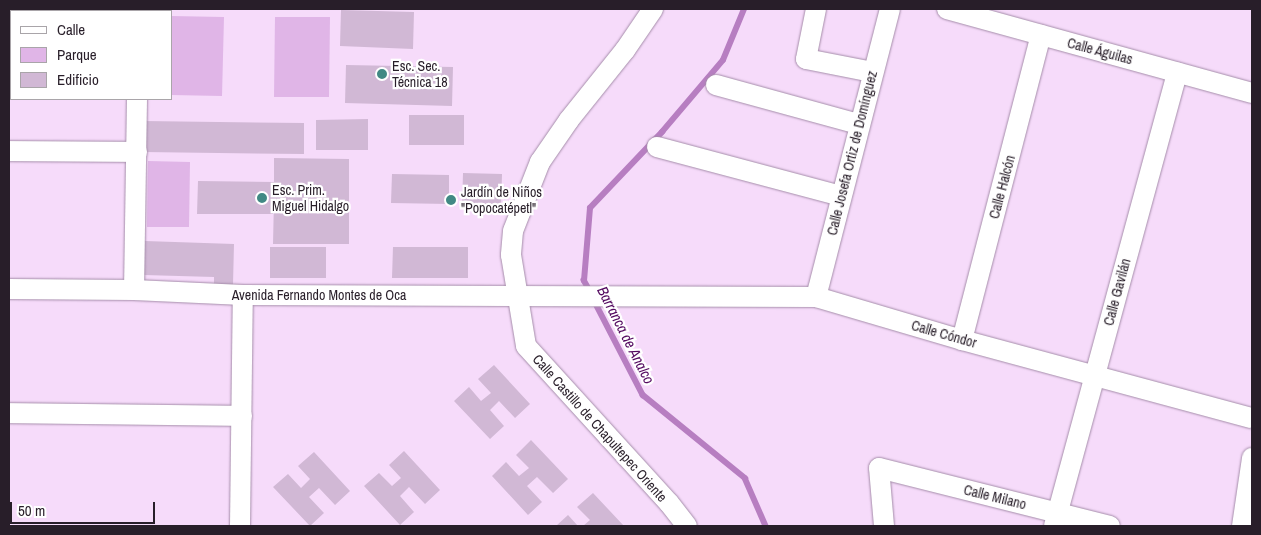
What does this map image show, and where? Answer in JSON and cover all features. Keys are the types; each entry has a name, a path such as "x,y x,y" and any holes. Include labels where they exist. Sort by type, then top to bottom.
{"street":[{"name":"Calle Castillo de Chapultepec Oriente","path":"653,9 625,50 568,120 540,162 514,231 512,255 526,346 669,503 687,526"},
{"path":"816,9 806,59 872,72"},
{"name":"Calle Josefa Ortiz de Domínguez","path":"816,297 872,72 890,9"},
{"name":"Calle Águilas","path":"948,9 1252,93"},
{"name":"Calle Halcón","path":"962,340 1041,35"},
{"name":"Calle Gavilán","path":"1055,519 1177,72"},
{"path":"716,85 859,124"},
{"path":"134,290 138,100"},
{"path":"657,147 842,196"},
{"path":"9,151 137,152"},
{"name":"Avenida Fernando Montes de Oca","path":"9,289 134,290 243,295 572,296 629,298"},
{"path":"240,526 243,295"},
{"name":"Calle Cóndor","path":"629,298 816,297 962,340 1252,418"},
{"path":"9,413 242,416"},
{"path":"1242,526 1250,486 1252,458"},
{"name":"Calle Milano","path":"884,526 879,468 1055,519 1110,526"}],"green space":[{"path":"172,16 224,17 222,96 172,95"},
{"path":"275,17 330,17 329,97 274,97"},
{"path":"148,161 190,162 189,227 147,227"}],"building":[{"path":"341,10 414,12 413,49 340,46"},
{"path":"346,65 453,67 452,106 345,103"},
{"path":"409,115 464,115 464,145 409,145"},
{"path":"368,119 368,150 316,150 316,120"},
{"path":"143,121 304,123 304,154 143,152"},
{"path":"274,158 349,159 349,244 273,244 274,199 273,214 197,214 198,181 274,182"},
{"path":"463,173 502,174 501,207 462,206"},
{"path":"392,174 449,175 449,204 391,203"},
{"path":"145,241 234,244 233,285 214,284 214,277 144,275"},
{"path":"270,247 326,247 326,278 270,278"},
{"path":"393,247 468,247 468,278 392,278"},
{"path":"494,365 530,404 515,418 499,401 490,410 504,426 490,439 454,401 469,387 481,401 491,393 478,379"},
{"path":"531,440 568,479 553,493 537,477 527,486 542,502 528,515 492,476 506,462 519,476 529,468 516,455"},
{"path":"404,451 440,490 425,504 409,487 400,496 414,512 400,525 364,486 379,473 392,486 401,478 389,465"},
{"path":"314,452 350,491 335,505 319,488 309,497 324,513 310,526 273,487 288,474 301,488 310,479 298,466"},
{"path":"593,493 624,526 583,526 590,520 577,507"},
{"path":"568,515 578,526 556,526"}],"waterway":[{"name":"Barranca de Analco","path":"590,292 584,281 590,208 662,132 723,60 744,9"},
{"name":"Barranca de Analco","path":"594,300 643,395 745,478 766,526"}],"place":[{"name":"Esc. Sec. Técnica 18","path":"382,74"},
{"name":"Esc. Prim. Miguel Hidalgo","path":"262,198"},
{"name":"Jardín de Niños \"Popocatépetl\"","path":"451,200"}]}
